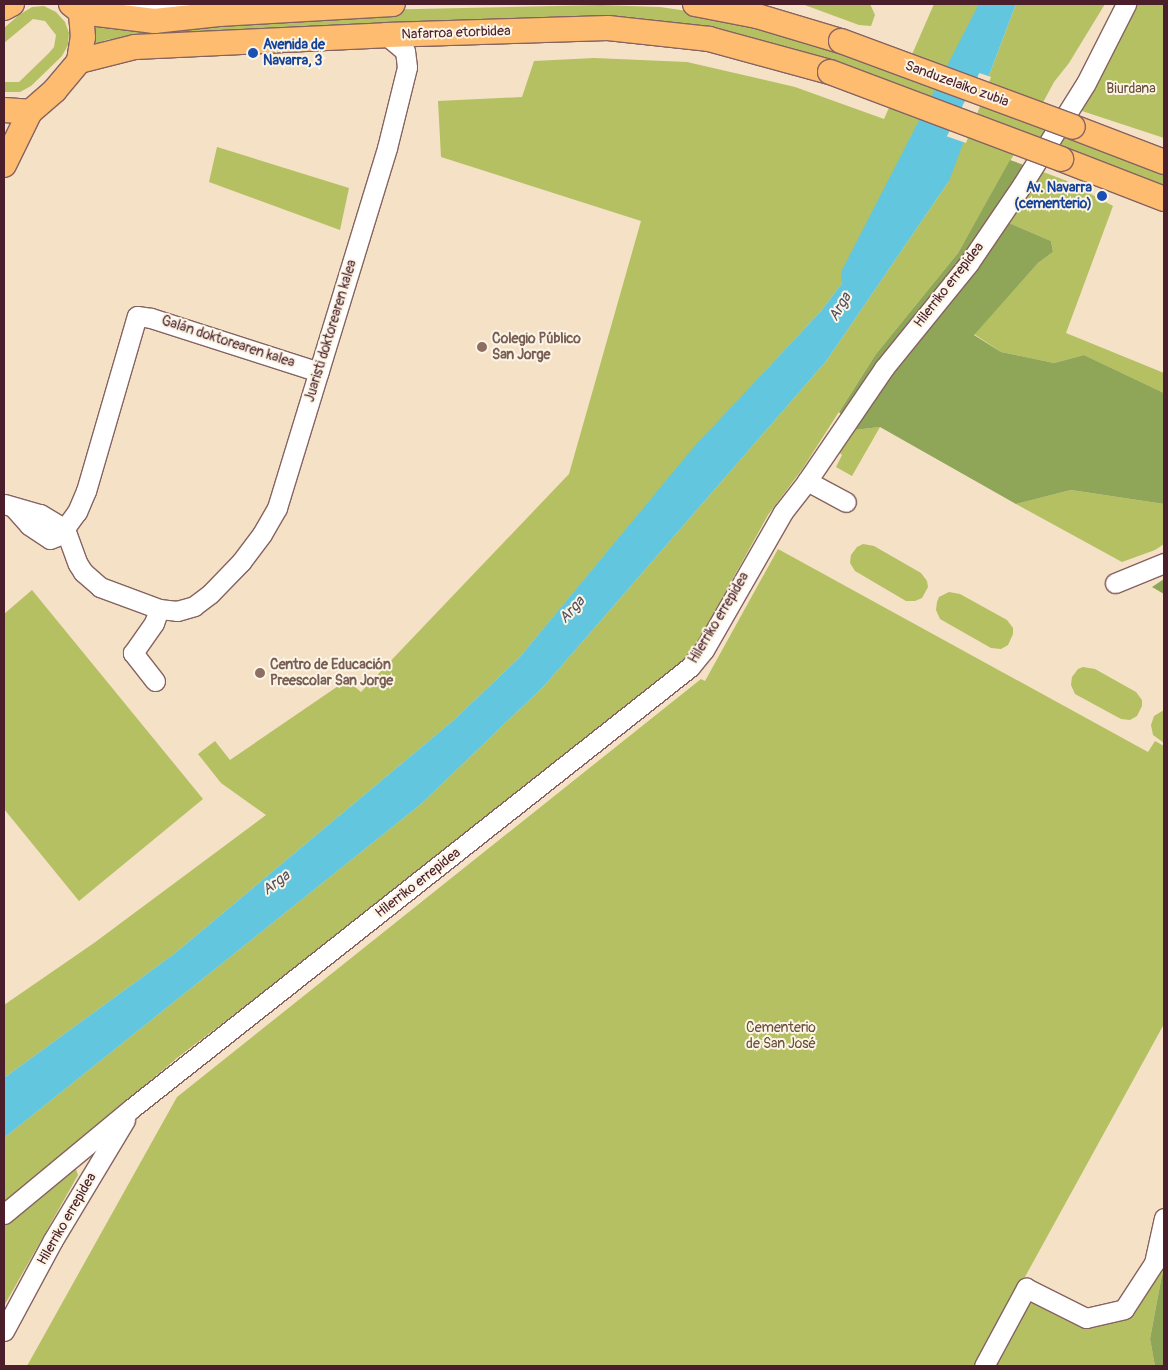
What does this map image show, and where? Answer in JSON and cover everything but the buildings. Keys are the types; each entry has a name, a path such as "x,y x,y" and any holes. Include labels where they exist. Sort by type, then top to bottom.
{"main road":[{"path":"4,8 12,4"},
{"path":"4,165 30,112 56,90 79,61 83,37 74,6 154,21 275,10 393,4"},
{"name":"Sanduzelaiko zubia","path":"695,4 757,16 841,41 1164,162"},
{"name":"Nafarroa etorbidea","path":"79,61 135,47 386,35 608,28 672,33 709,38 830,72 1164,199"},
{"path":"4,110 30,112"}],"street":[{"path":"132,4 168,6 194,4"},
{"path":"250,4 275,10"},
{"name":"Hilerriko errepidea","path":"4,1214 132,1108 690,667 704,650 782,512 807,481 884,368 969,263 1022,185 1086,82 1126,4"},
{"name":"Juaristi doktorearen kalea","path":"160,609 177,611 194,606 232,573 262,534 273,514 319,372 387,148 407,68 405,51 386,35"},
{"name":"Galán doktorearen kalea","path":"65,529 77,512 86,491 137,316 151,318 319,372"},
{"path":"807,481 846,502"},
{"path":"8,506 44,536 55,538 65,529 78,564 90,580 106,591 160,609 154,623 133,653 155,681"},
{"path":"1115,583 1164,563"},
{"name":"Hilerriko errepidea","path":"4,1331 53,1240 132,1108"},
{"path":"984,1366 1026,1288 1086,1318 1124,1310 1154,1263 1164,1218"}],"green space":[{"path":"802,4 870,4 875,15 871,26 859,25"},
{"path":"934,4 984,4 952,92 979,102 1016,4 1105,4 1069,63 1054,82 1033,121 1164,172 1164,187 1025,135 958,253 876,354 803,468 768,515 689,658 462,841 177,1058 4,1205 4,1138 421,804 544,686 827,360 949,181 947,105 918,183 821,311 693,449 519,658 455,719 174,954 4,1078 4,1005 94,943 266,815 221,783 198,754 215,741 230,760 347,680 361,692 569,474 641,221 441,157 438,101 522,97 534,61 594,58 687,62 795,87 884,119 898,87 789,48 394,24 132,36 106,40 87,47 87,16 601,5 660,7 722,16 775,30 903,75"},
{"name":"Biurdana","path":"1137,4 1164,4 1164,138 1079,110 1112,54"},
{"path":"44,6 56,12 65,22 69,33 68,45 62,56 31,86 20,92 4,92 4,82 19,82 49,53 54,47 56,35 45,21 33,19 4,43 4,28 32,7"},
{"path":"217,147 349,188 340,230 209,182"},
{"path":"1010,160 1038,170 1009,223 1051,241 1053,252 1038,263 974,335 1001,352 1054,363 1084,355 1164,393 1164,504 1071,490 1016,504 880,427 854,430 839,412 876,354 958,253"},
{"path":"1038,170 1067,181 1113,206 1066,333 1164,373 1164,393 1084,355 1054,363 1001,352 974,334 1038,263 1053,252 1051,241 1009,223"},
{"path":"880,427 852,476 836,467 842,455 839,452 854,430"},
{"path":"1071,490 1164,504 1164,544 1155,550 1122,562 1016,504"},
{"path":"863,544 874,546 921,573 927,581 928,587 922,598 915,601 906,601 855,571 850,563 851,555 857,547"},
{"name":"Cementerio de San José","path":"778,549 1148,752 1155,741 1164,746 1164,1024 976,1366 27,1366 177,1097 701,679 705,681"},
{"path":"1164,579 1164,594 1152,587"},
{"path":"32,590 203,799 79,901 4,809 4,614"},
{"path":"949,592 960,594 1007,620 1013,628 1013,634 1008,645 1001,649 991,648 940,619 936,610 937,602 939,597"},
{"path":"1083,667 1095,669 1136,692 1142,700 1142,706 1137,716 1130,720 1121,719 1075,694 1071,685 1072,677 1078,669"},
{"path":"1164,710 1164,743 1153,735 1151,725 1154,716"},
{"path":"75,1167 78,1175 4,1306 4,1220"},
{"path":"1164,1241 1164,1275 1162,1275 1150,1339 1155,1366 991,1366 1029,1295 1088,1325 1127,1316"},
{"path":"1162,1275 1164,1275 1164,1366 1155,1366 1150,1339"}],"water":[{"path":"984,4 1016,4 949,181 827,360 544,686 421,804 4,1138 4,1078 174,954 455,719 519,658 693,448 821,311 918,183"}],"pier":[{"path":"959,66 991,77 966,143 934,132"}],"waterway":[{"name":"Arga","path":"857,276 997,4"}],"place":[{"name":"Avenida de Navarra, 3","path":"253,53"},
{"name":"Av. Navarra (cementerio)","path":"1102,196"},
{"name":"Colegio Público San Jorge","path":"482,347"},
{"name":"Centro de Educación Preescolar San Jorge","path":"260,673"}]}
